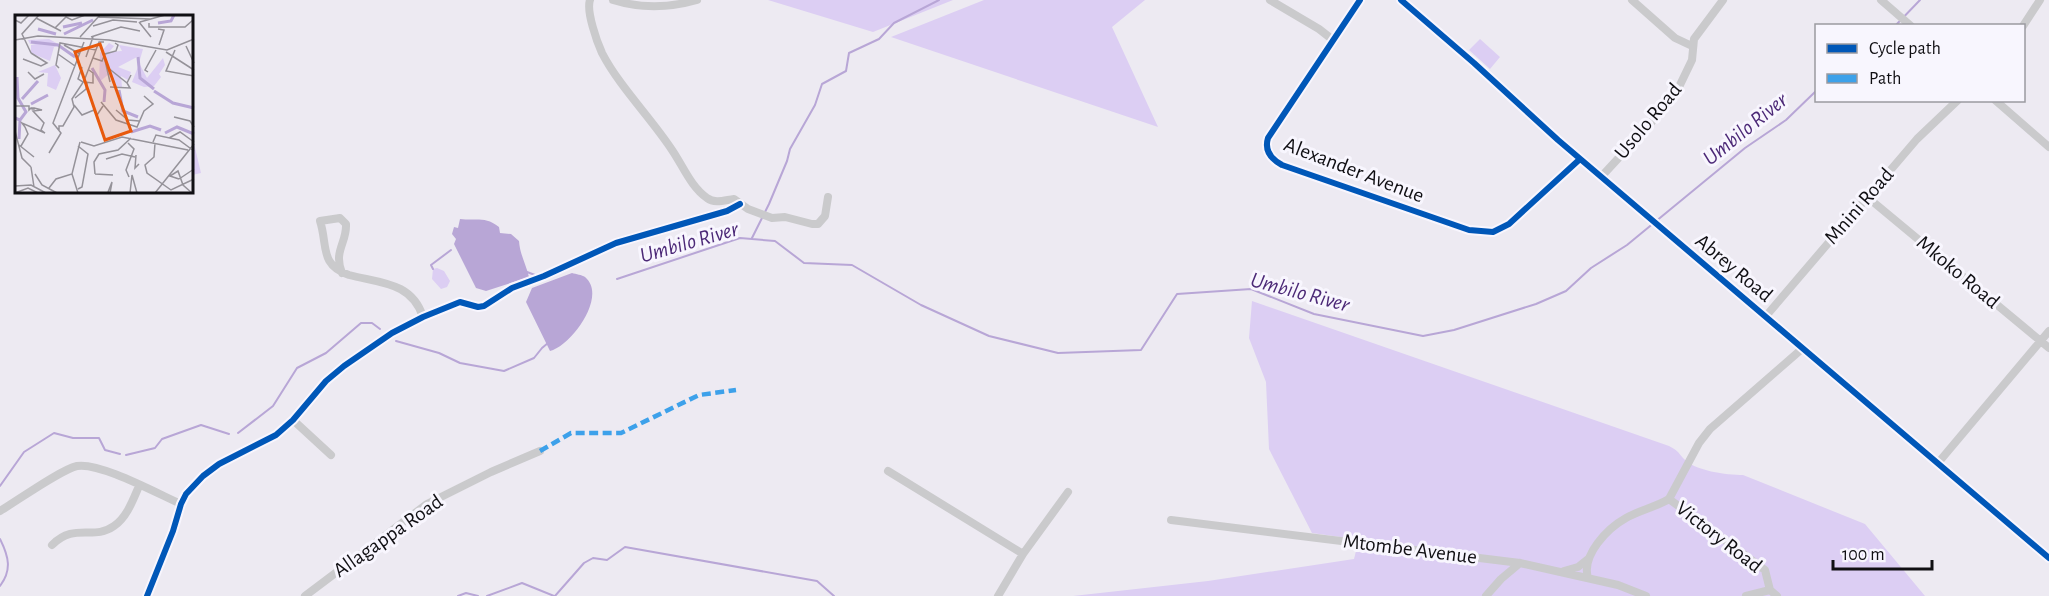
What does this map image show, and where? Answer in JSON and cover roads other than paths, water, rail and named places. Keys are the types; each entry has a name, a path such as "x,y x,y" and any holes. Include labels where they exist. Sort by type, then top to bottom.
{"street":[{"path":"590,0 588,9 604,55 694,183 711,201 734,198 740,204 772,218 785,216 812,225 818,224 825,216 828,197"},
{"path":"613,0 643,7 684,4 697,0"},
{"path":"1270,0 1333,40"},
{"name":"Alexander Avenue","path":"1360,0 1267,140 1270,157 1282,165 1448,224 1488,232 1500,230 1509,224 1580,159"},
{"name":"Abrey Road","path":"1401,0 1580,159 2049,558"},
{"path":"1632,0 1675,38 1692,46"},
{"name":"Usolo Road","path":"1601,177 1668,102 1692,60 1692,46 1698,33 1723,0"},
{"path":"1881,0 1909,24"},
{"path":"2024,24 2040,0"},
{"name":"Mnini Road","path":"1766,316 1866,196 1917,139 1956,102"},
{"path":"1997,102 2049,147"},
{"name":"Mkoko Road","path":"1866,196 2049,348"},
{"path":"147,596 173,531 181,504 195,484 211,470 268,440 293,420 326,381 392,333 423,317 459,303 484,306 512,288 616,243 727,211 740,204"},
{"path":"342,273 338,257 346,232 346,224 340,218 320,221 327,257 332,266 342,273 396,287 412,297 423,317"},
{"path":"1938,463 2049,331"},
{"name":"Victory Road","path":"1774,593 1765,570 1669,498 1699,443 1710,429 1803,348"},
{"path":"293,420 331,455"},
{"path":"1951,474 1948,461 1962,434"},
{"name":"Allagappa Road","path":"305,596 427,504 540,451"},
{"path":"0,511 76,466 96,467 181,504"},
{"path":"888,471 1023,554"},
{"path":"52,545 69,533 100,532 111,528 126,513 139,486"},
{"path":"998,596 1023,554 1068,492"},
{"path":"1563,572 1578,567 1589,558 1603,537 1621,521 1659,506 1669,498"},
{"name":"Mtombe Avenue","path":"1171,520 1520,563 1618,585 1646,596"},
{"path":"1588,578 1589,558"},
{"path":"1486,596 1520,563"},
{"path":"1746,596 1774,593"}],"waterway":[{"path":"752,238 769,204 790,149 815,105 822,84 846,71 849,53 879,39 894,23 939,0"},
{"name":"Umbilo River","path":"1897,24 1920,0"},
{"name":"Umbilo River","path":"617,279 740,238 775,241 804,263 852,265 921,305 989,336 1058,353 1141,350 1177,294 1251,289 1314,314 1423,336 1454,330 1536,304 1566,291 1591,268 1627,245 1745,148 1786,120 1815,92"},
{"name":"Umbilo River","path":"433,269 431,265 451,250"},
{"path":"527,272 535,275"},
{"name":"Umbilo River","path":"238,433 273,406 297,368 326,353 361,323 372,323 380,329"},
{"name":"Umbilo River","path":"396,341 439,353 460,363 504,371 534,358 548,343"},
{"name":"Umbilo River","path":"126,455 155,448 162,439 201,425 229,434"},
{"name":"Umbilo River","path":"0,486 24,452 54,433 73,438 99,438 105,450 120,454"},
{"name":"Umbilo River","path":"0,539 8,563 8,569 0,586"},
{"path":"555,596 584,563 593,558 607,560 625,547 817,581 834,596"},
{"path":"487,596 522,583 554,596"},
{"path":"458,596 466,593 478,596"}]}
